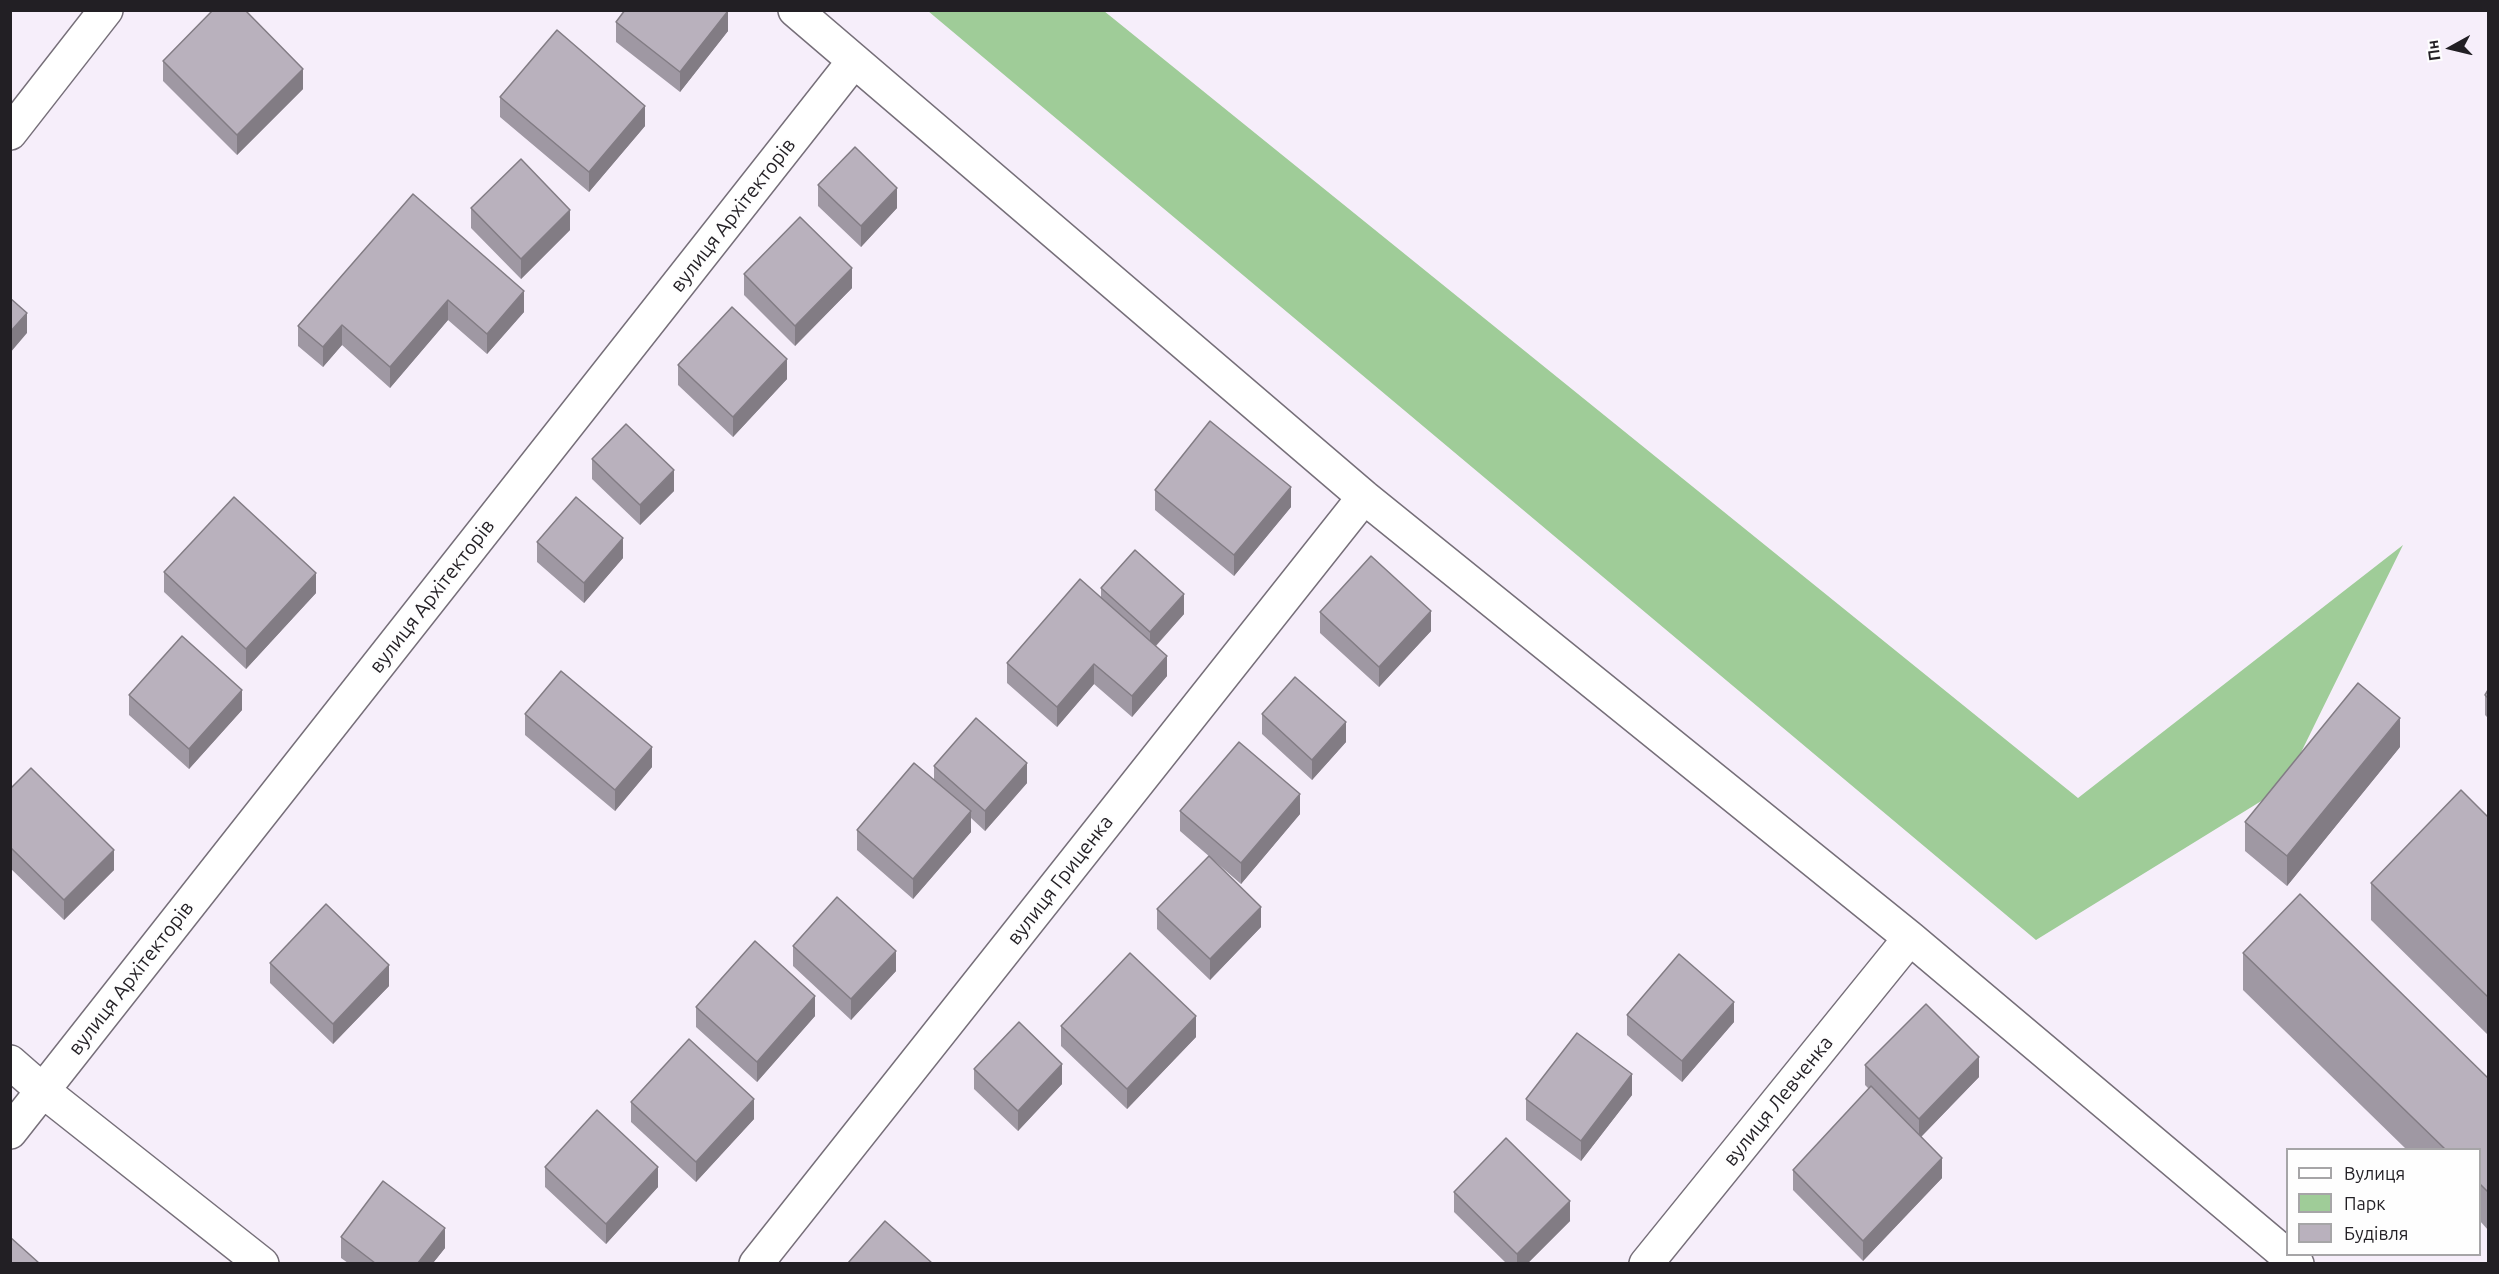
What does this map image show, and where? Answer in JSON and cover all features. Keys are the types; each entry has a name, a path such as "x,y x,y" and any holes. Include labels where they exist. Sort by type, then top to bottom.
{"street":[{"path":"10,133 106,10"},
{"path":"795,10 1364,497 1910,938 2286,1254"},
{"name":"вулиця Архітекторів","path":"10,1131 854,61"},
{"name":"вулиця Гриценка","path":"756,1263 1364,497"},
{"name":"вулиця Левченка","path":"1646,1263 1910,938"},
{"path":"10,1062 42,1090 262,1263"}],"green space":[{"path":"928,11 1104,11 2078,798 2403,545 2284,787 2036,940"}],"building":[{"path":"213,10 245,10 303,69 237,135 163,61"},
{"path":"625,10 728,11 680,72 616,22"},
{"path":"557,30 645,106 589,172 500,97"},
{"path":"855,147 897,188 861,226 818,185"},
{"path":"521,159 570,210 521,259 471,208"},
{"path":"413,194 524,291 487,334 448,300 390,367 342,325 323,347 298,326"},
{"path":"800,217 852,268 795,326 744,274"},
{"path":"10,298 27,313 10,332"},
{"path":"732,307 787,359 733,417 678,365"},
{"path":"1210,421 1291,487 1234,555 1155,490"},
{"path":"626,424 674,470 640,505 592,459"},
{"path":"234,497 316,573 246,649 164,572"},
{"path":"576,497 623,538 584,583 537,542"},
{"path":"1135,550 1184,594 1150,632 1101,588"},
{"path":"1371,556 1431,611 1379,667 1320,612"},
{"path":"1080,579 1167,656 1132,696 1094,664 1057,707 1007,663"},
{"path":"182,636 242,690 189,749 129,695"},
{"path":"561,671 652,747 615,790 525,714"},
{"path":"1295,677 1346,722 1312,760 1262,714"},
{"path":"2358,683 2400,718 2287,856 2245,822"},
{"path":"976,718 1027,763 985,811 934,766"},
{"path":"1239,742 1300,794 1241,863 1180,811"},
{"path":"914,763 971,811 913,879 857,830"},
{"path":"31,768 114,850 64,900 10,847 10,789"},
{"path":"2461,790 2488,817 2488,997 2371,883"},
{"path":"1209,856 1261,907 1210,959 1157,909"},
{"path":"2300,894 2488,1078 2488,1192 2481,1185 2481,1148 2444,1148 2243,953"},
{"path":"837,897 896,951 851,999 793,946"},
{"path":"326,904 389,965 333,1024 270,963"},
{"path":"755,941 815,996 757,1062 696,1007"},
{"path":"1130,953 1196,1016 1127,1089 1061,1026"},
{"path":"1679,954 1734,1002 1682,1061 1627,1015"},
{"path":"1926,1004 1979,1057 1919,1119 1865,1065"},
{"path":"1019,1022 1062,1064 1018,1111 974,1069"},
{"path":"1577,1033 1632,1074 1581,1141 1526,1099"},
{"path":"689,1039 754,1099 696,1162 631,1102"},
{"path":"1871,1086 1942,1158 1863,1241 1793,1170"},
{"path":"597,1110 658,1167 606,1224 545,1167"},
{"path":"1506,1138 1570,1201 1517,1254 1454,1192"},
{"path":"383,1181 445,1228 418,1263 375,1263 341,1237"},
{"path":"885,1221 932,1263 848,1263"},
{"path":"10,1237 39,1263 10,1263"}]}
